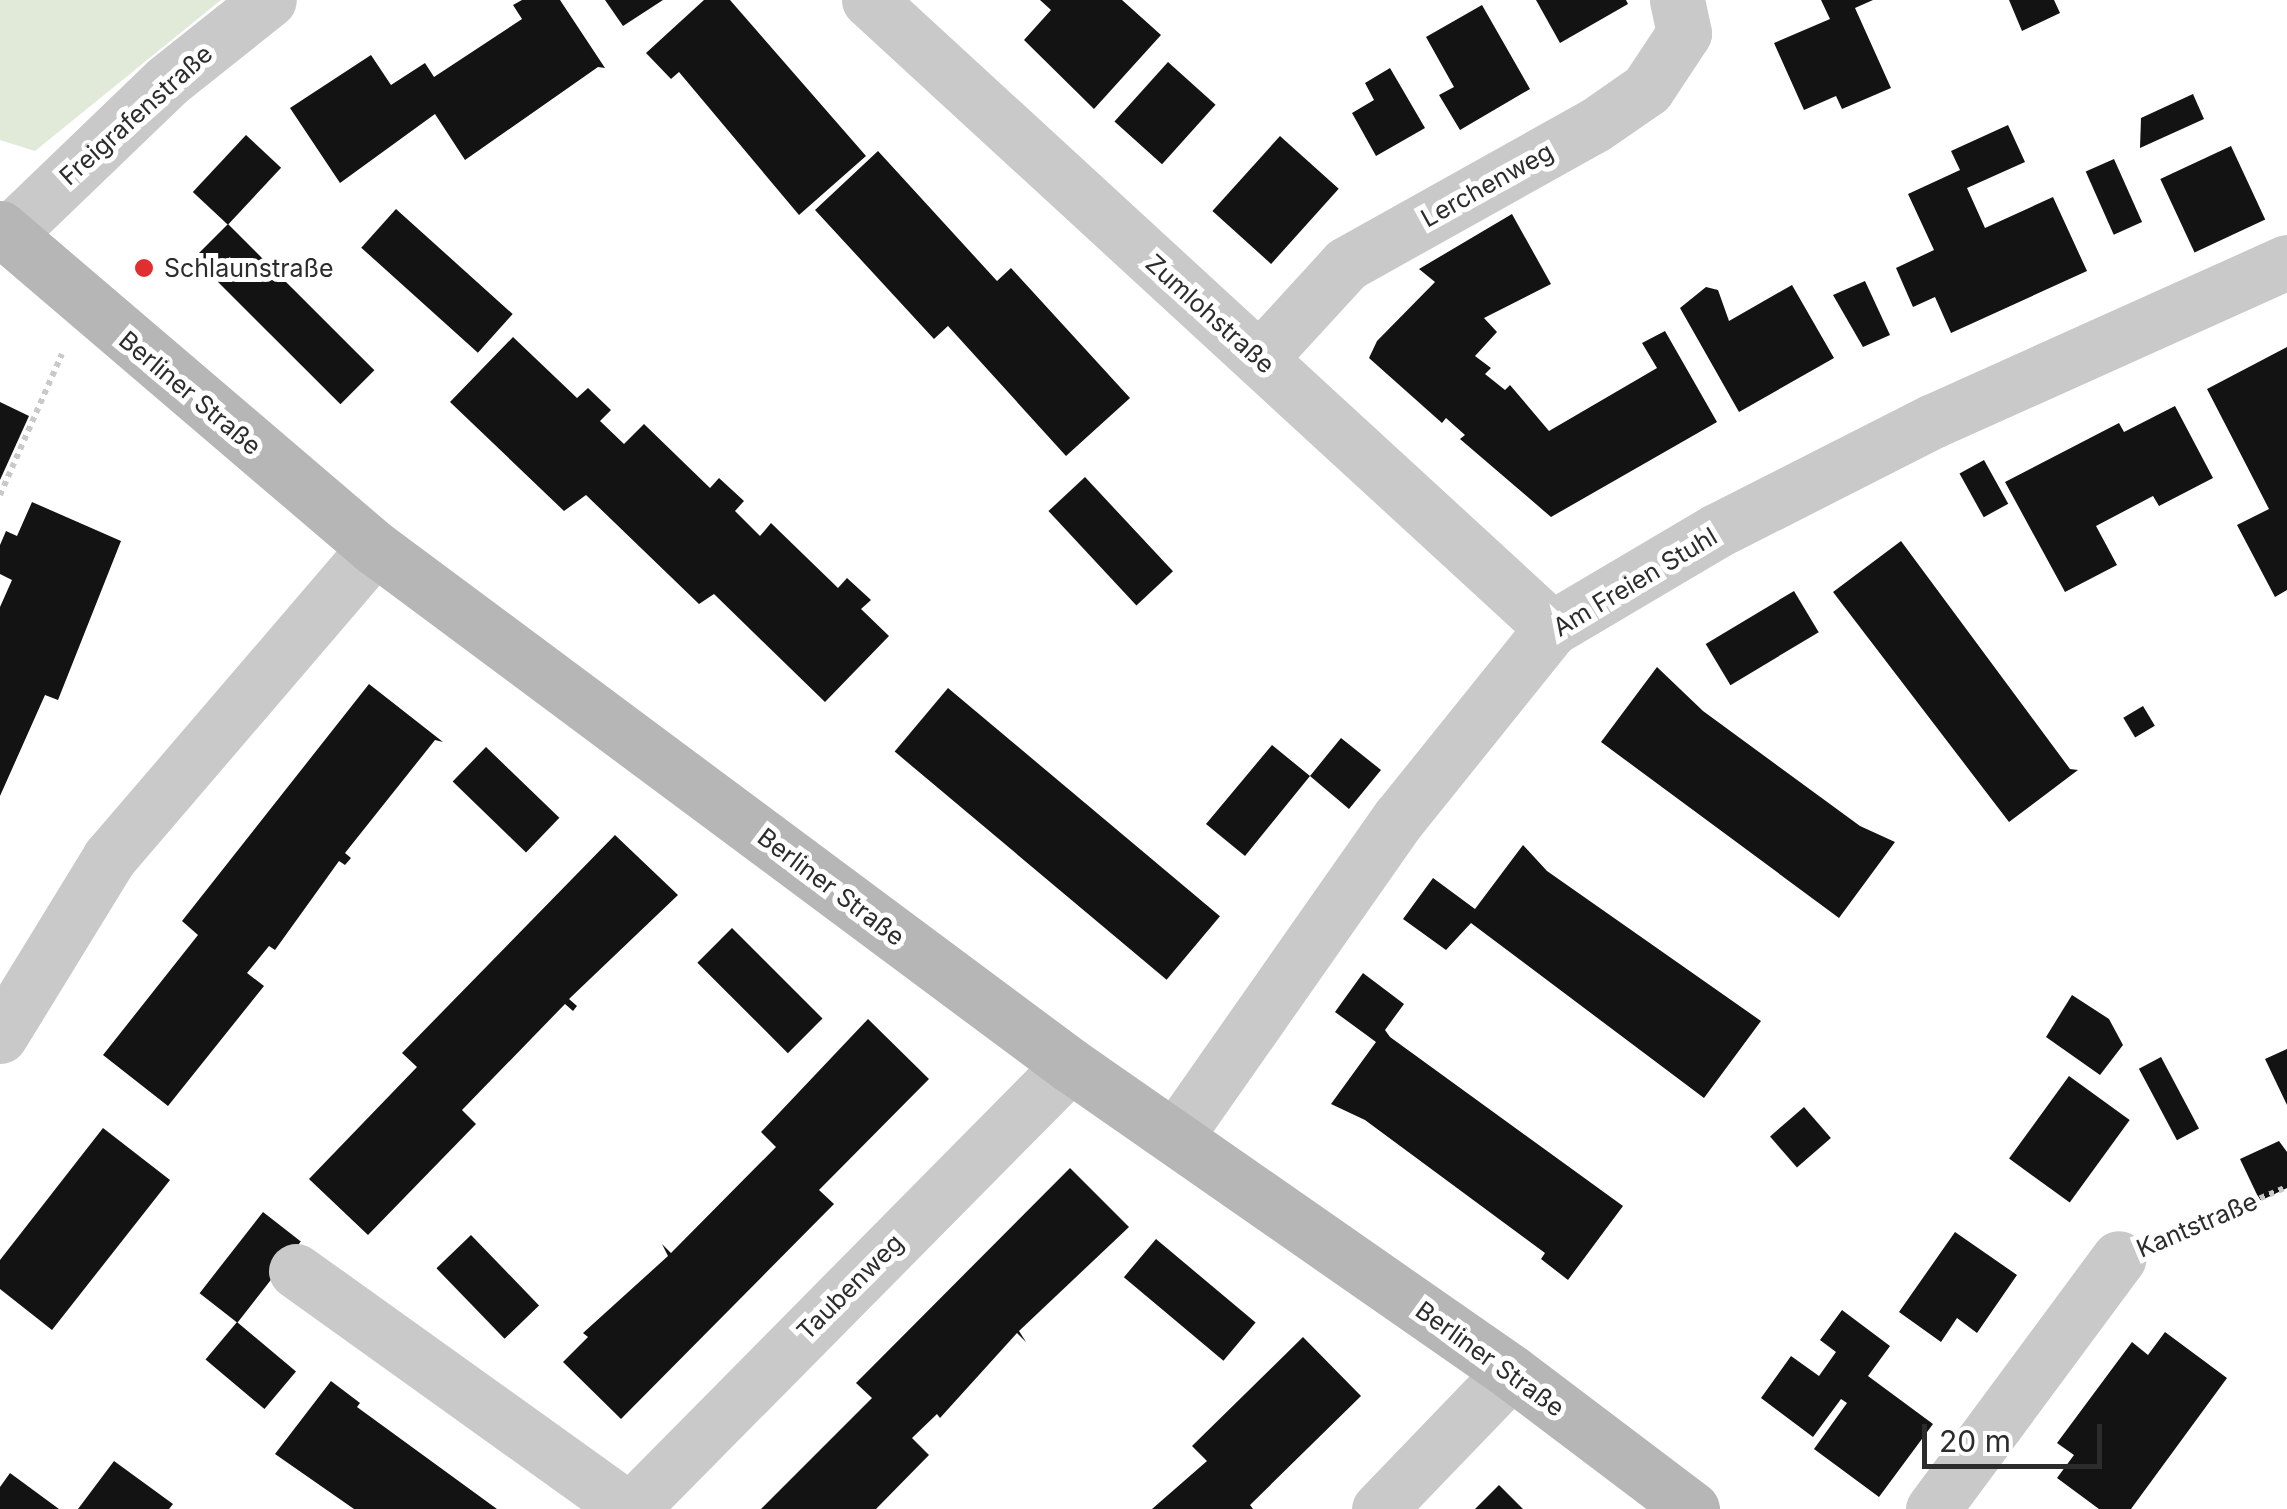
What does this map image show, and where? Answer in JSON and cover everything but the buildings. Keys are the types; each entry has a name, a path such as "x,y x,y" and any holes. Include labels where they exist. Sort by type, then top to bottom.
{"street":[{"name":"Freigrafenstraße","path":"4,231 167,82 269,0"},
{"name":"Zumlohstraße","path":"869,0 1000,127 1260,358 1552,628"},
{"name":"Lerchenweg","path":"1260,358 1346,264 1648,89 1684,33 1677,0"},
{"name":"Berliner Straße","path":"4,231 80,301 375,548 1070,1065 1510,1372 1692,1509"},
{"name":"Am Freien Stuhl","path":"1176,1136 1399,818 1552,628 1716,531 1933,421 2287,262"},
{"path":"0,1036 109,858 375,548"},
{"name":"Taubenweg","path":"296,1272 629,1509 1070,1065"},
{"name":"Kantstraße","path":"1933,1509 2119,1258"},
{"path":"1379,1509 1510,1372"}],"path":[{"path":"0,496 80,301"},
{"name":"Kantstraße","path":"2119,1258 2287,1187"}],"green space":[{"path":"0,0 221,0 35,151 0,140"}],"place":[{"name":"Schlaunstraße","path":"144,268"}]}
